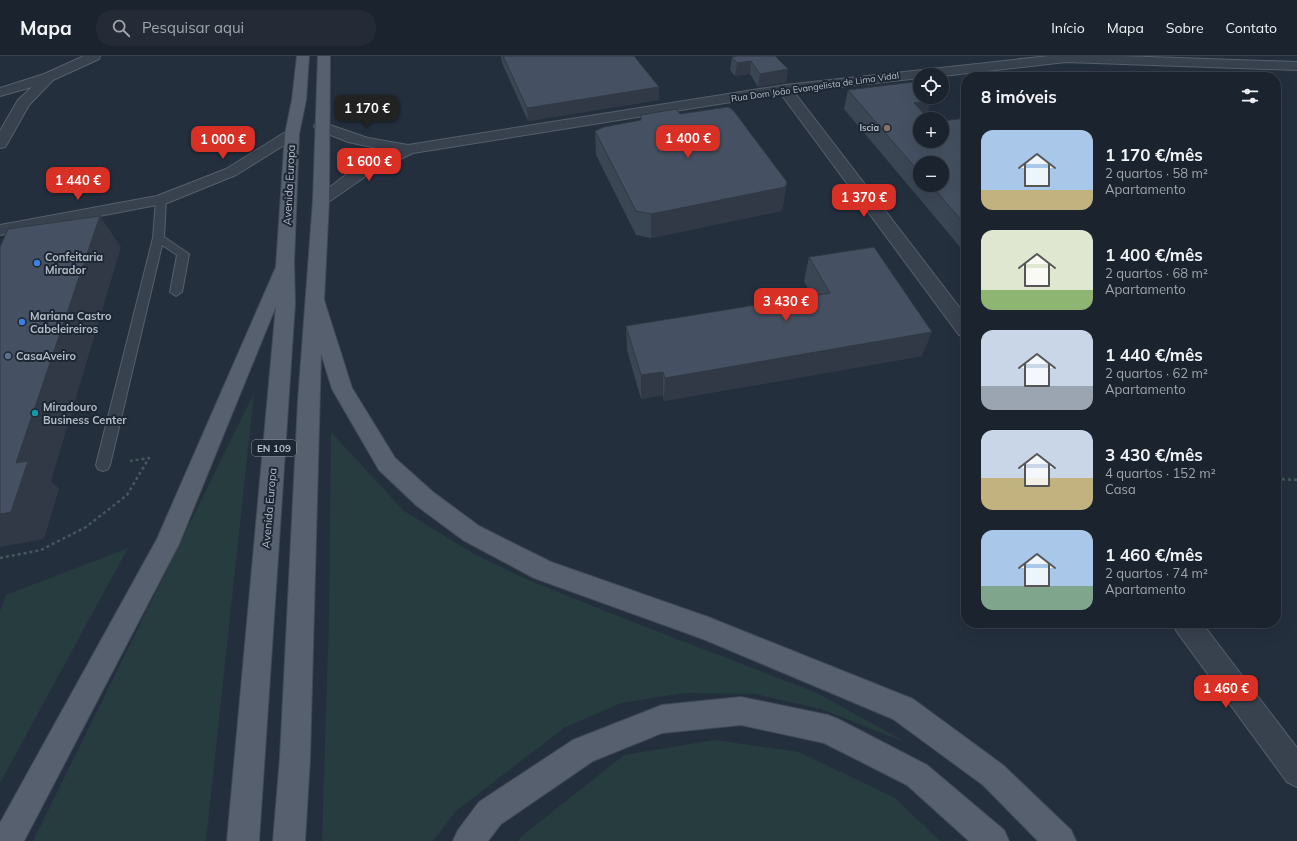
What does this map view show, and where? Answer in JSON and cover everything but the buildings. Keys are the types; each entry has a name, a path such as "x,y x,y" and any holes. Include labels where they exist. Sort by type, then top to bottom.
{"main road":[{"name":"Avenida Europa","path":"243,841 286,303 285,262 292,134 299,100 303,56"},
{"name":"EN 109","path":"288,841 295,758 308,401 321,200 321,126 324,56"},
{"path":"7,841 167,544 285,262"},
{"path":"315,301 342,389 387,464 425,499 470,533 543,570 708,629 903,709 993,775 1060,841"},
{"path":"469,841 490,813 583,750 662,719 741,711 828,730 916,775 993,841"}],"street":[{"path":"0,92 49,77 94,56"},
{"name":"Rua Dom João Evangelista de Lima Vidal","path":"409,149 785,89 1065,57 1297,66"},
{"path":"0,144 23,103 49,77"},
{"path":"785,89 961,323"},
{"path":"321,126 372,145 409,149"},
{"path":"0,230 161,200 232,172 292,134"},
{"path":"321,200 349,178 377,162 409,149"},
{"path":"1190,628 1297,772"}],"lane":[{"path":"102,465 158,238 161,200"},
{"path":"158,238 183,254 176,292"}],"path":[{"path":"0,558 41,550 86,527 127,495 149,458 102,465"},
{"path":"1281,479 1297,480"}],"green space":[{"path":"254,393 206,841 33,841"},
{"path":"331,432 404,511 474,554 533,582 817,693 909,744 824,710 756,694 684,693 621,703 564,728 456,811 433,841 322,841 329,616"},
{"path":"128,548 0,783 0,611 6,595"},
{"path":"714,740 799,752 895,798 940,841 518,841 522,836 624,755"}],"place":[{"name":"Iscia","path":"887,128"},
{"name":"Confeitaria Mirador","path":"37,263"},
{"name":"Mariana Castro Cabeleireiros","path":"22,322"},
{"name":"CasaAveiro","path":"8,356"},
{"name":"Miradouro Business Center","path":"35,413"}]}
